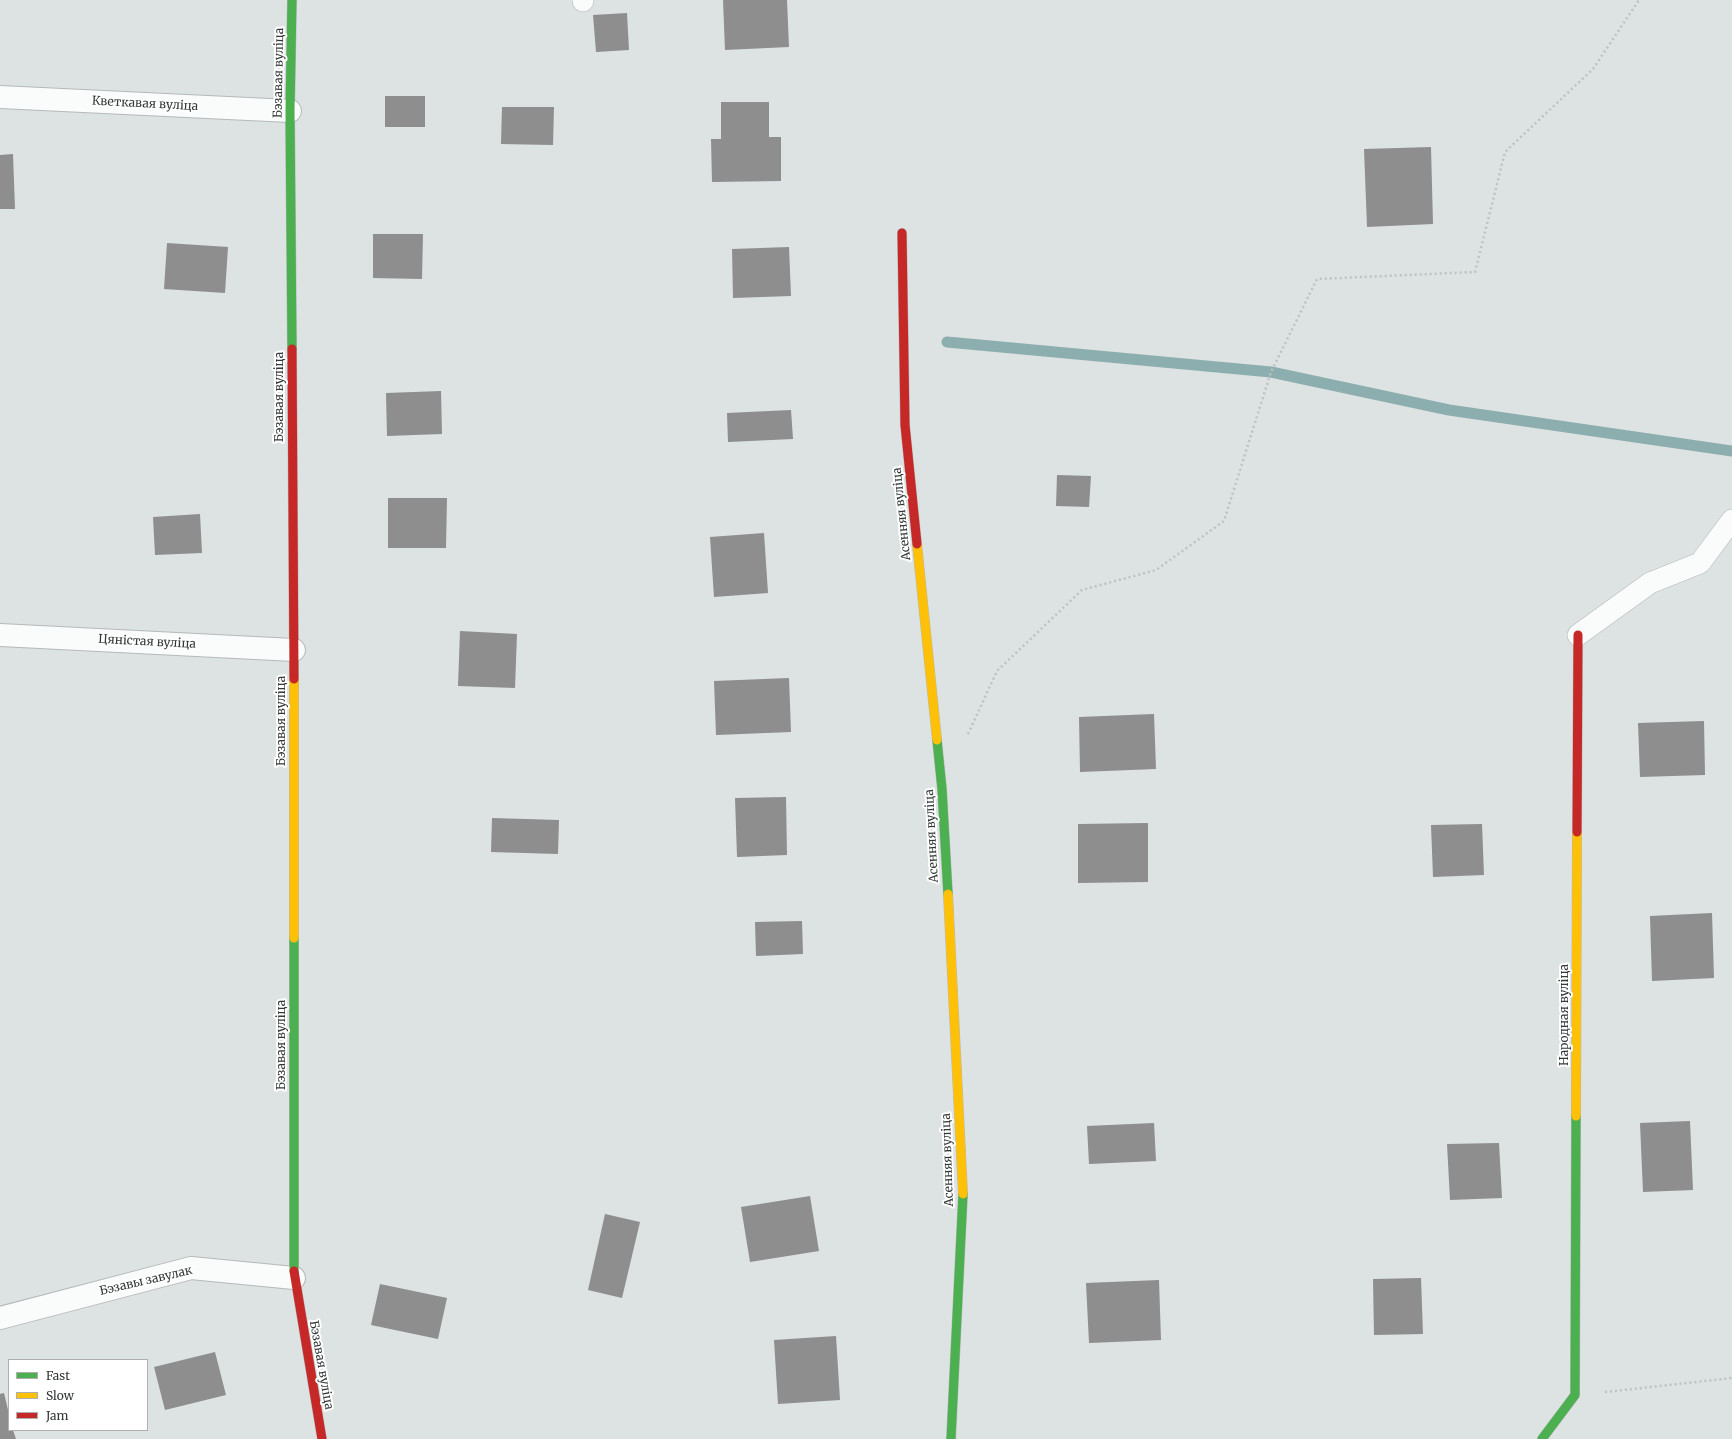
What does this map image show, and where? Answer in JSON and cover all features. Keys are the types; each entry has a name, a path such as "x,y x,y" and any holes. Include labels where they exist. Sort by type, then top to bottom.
{"street":[{"name":"Бэзавая вуліца","path":"292,0 290,111 294,650 294,1278 322,1439"},
{"name":"Кветкавая вуліца","path":"0,97 290,111"},
{"name":"Асенняя вуліца","path":"902,233 905,425 942,789 963,1191 951,1439"},
{"name":"Цяністая вуліца","path":"0,634 294,650"},
{"name":"Народная вуліца","path":"1575,1395 1578,634"},
{"name":"Бэзавы завулак","path":"0,1318 191,1268 294,1278"},
{"path":"1542,1439 1575,1395"}],"lane":[{"path":"1578,634 1650,583 1700,563 1732,520"}],"path":[{"path":"965,740 997,671 1082,590 1156,570 1224,521 1271,372 1317,279 1475,272 1506,152 1593,69 1639,0"},
{"path":"1575,1395 1732,1378"}],"building":[{"path":"723,0 787,0 789,47 725,50"},
{"path":"627,13 629,50 596,52 593,15"},
{"path":"385,96 425,96 425,127 385,127"},
{"path":"721,102 769,102 769,137 781,137 781,181 712,182 711,139 721,139"},
{"path":"502,107 554,107 553,145 501,144"},
{"path":"1431,147 1433,224 1367,227 1364,149"},
{"path":"13,154 15,209 0,209 0,155"},
{"path":"373,234 423,234 422,279 373,278"},
{"path":"167,243 228,247 225,293 164,289"},
{"path":"789,247 791,296 733,298 732,249"},
{"path":"441,391 442,434 387,436 386,393"},
{"path":"791,410 793,439 728,442 727,413"},
{"path":"1057,475 1091,476 1089,507 1056,506"},
{"path":"388,498 447,498 446,548 388,548"},
{"path":"200,514 202,553 155,555 153,517"},
{"path":"764,533 768,593 714,597 710,537"},
{"path":"460,631 517,634 515,688 458,686"},
{"path":"789,678 791,732 716,735 714,681"},
{"path":"1154,714 1156,769 1080,772 1079,717"},
{"path":"1704,721 1705,775 1640,777 1638,723"},
{"path":"786,797 787,855 737,857 735,798"},
{"path":"492,818 559,820 558,854 491,852"},
{"path":"1148,823 1148,882 1078,883 1078,824"},
{"path":"1482,824 1484,875 1433,877 1431,825"},
{"path":"1712,913 1714,978 1652,981 1650,916"},
{"path":"802,921 803,954 756,956 755,922"},
{"path":"1690,1121 1693,1190 1643,1192 1640,1123"},
{"path":"1154,1123 1156,1161 1089,1164 1087,1126"},
{"path":"1499,1143 1502,1198 1450,1200 1447,1144"},
{"path":"810,1196 819,1251 750,1262 741,1207"},
{"path":"605,1214 640,1222 622,1298 588,1290"},
{"path":"1421,1278 1423,1334 1374,1335 1373,1279"},
{"path":"1159,1280 1161,1340 1089,1343 1086,1283"},
{"path":"380,1284 447,1298 438,1339 371,1325"},
{"path":"836,1336 840,1400 778,1404 774,1340"},
{"path":"215,1352 226,1395 165,1410 154,1367"},
{"path":"4,1393 8,1410 8,1431 13,1431 16,1439 0,1439 0,1394"}],"waterway":[{"path":"947,342 1271,372 1449,410 1732,451"}],"traffic: fast":[{"path":"292,0 290,111 292,349"},
{"path":"937,740 942,789 948,894"},
{"path":"294,938 294,1271"},
{"path":"1542,1439 1575,1395 1576,1116"},
{"path":"951,1439 963,1194"}],"traffic: slow":[{"path":"917,544 937,740"},
{"path":"294,679 294,938"},
{"path":"1576,1116 1577,832"},
{"path":"948,894 963,1194"}],"traffic: jam":[{"path":"902,233 905,425 917,544"},
{"path":"292,349 294,679"},
{"path":"1577,832 1578,635"},
{"path":"294,1271 322,1439"}]}
